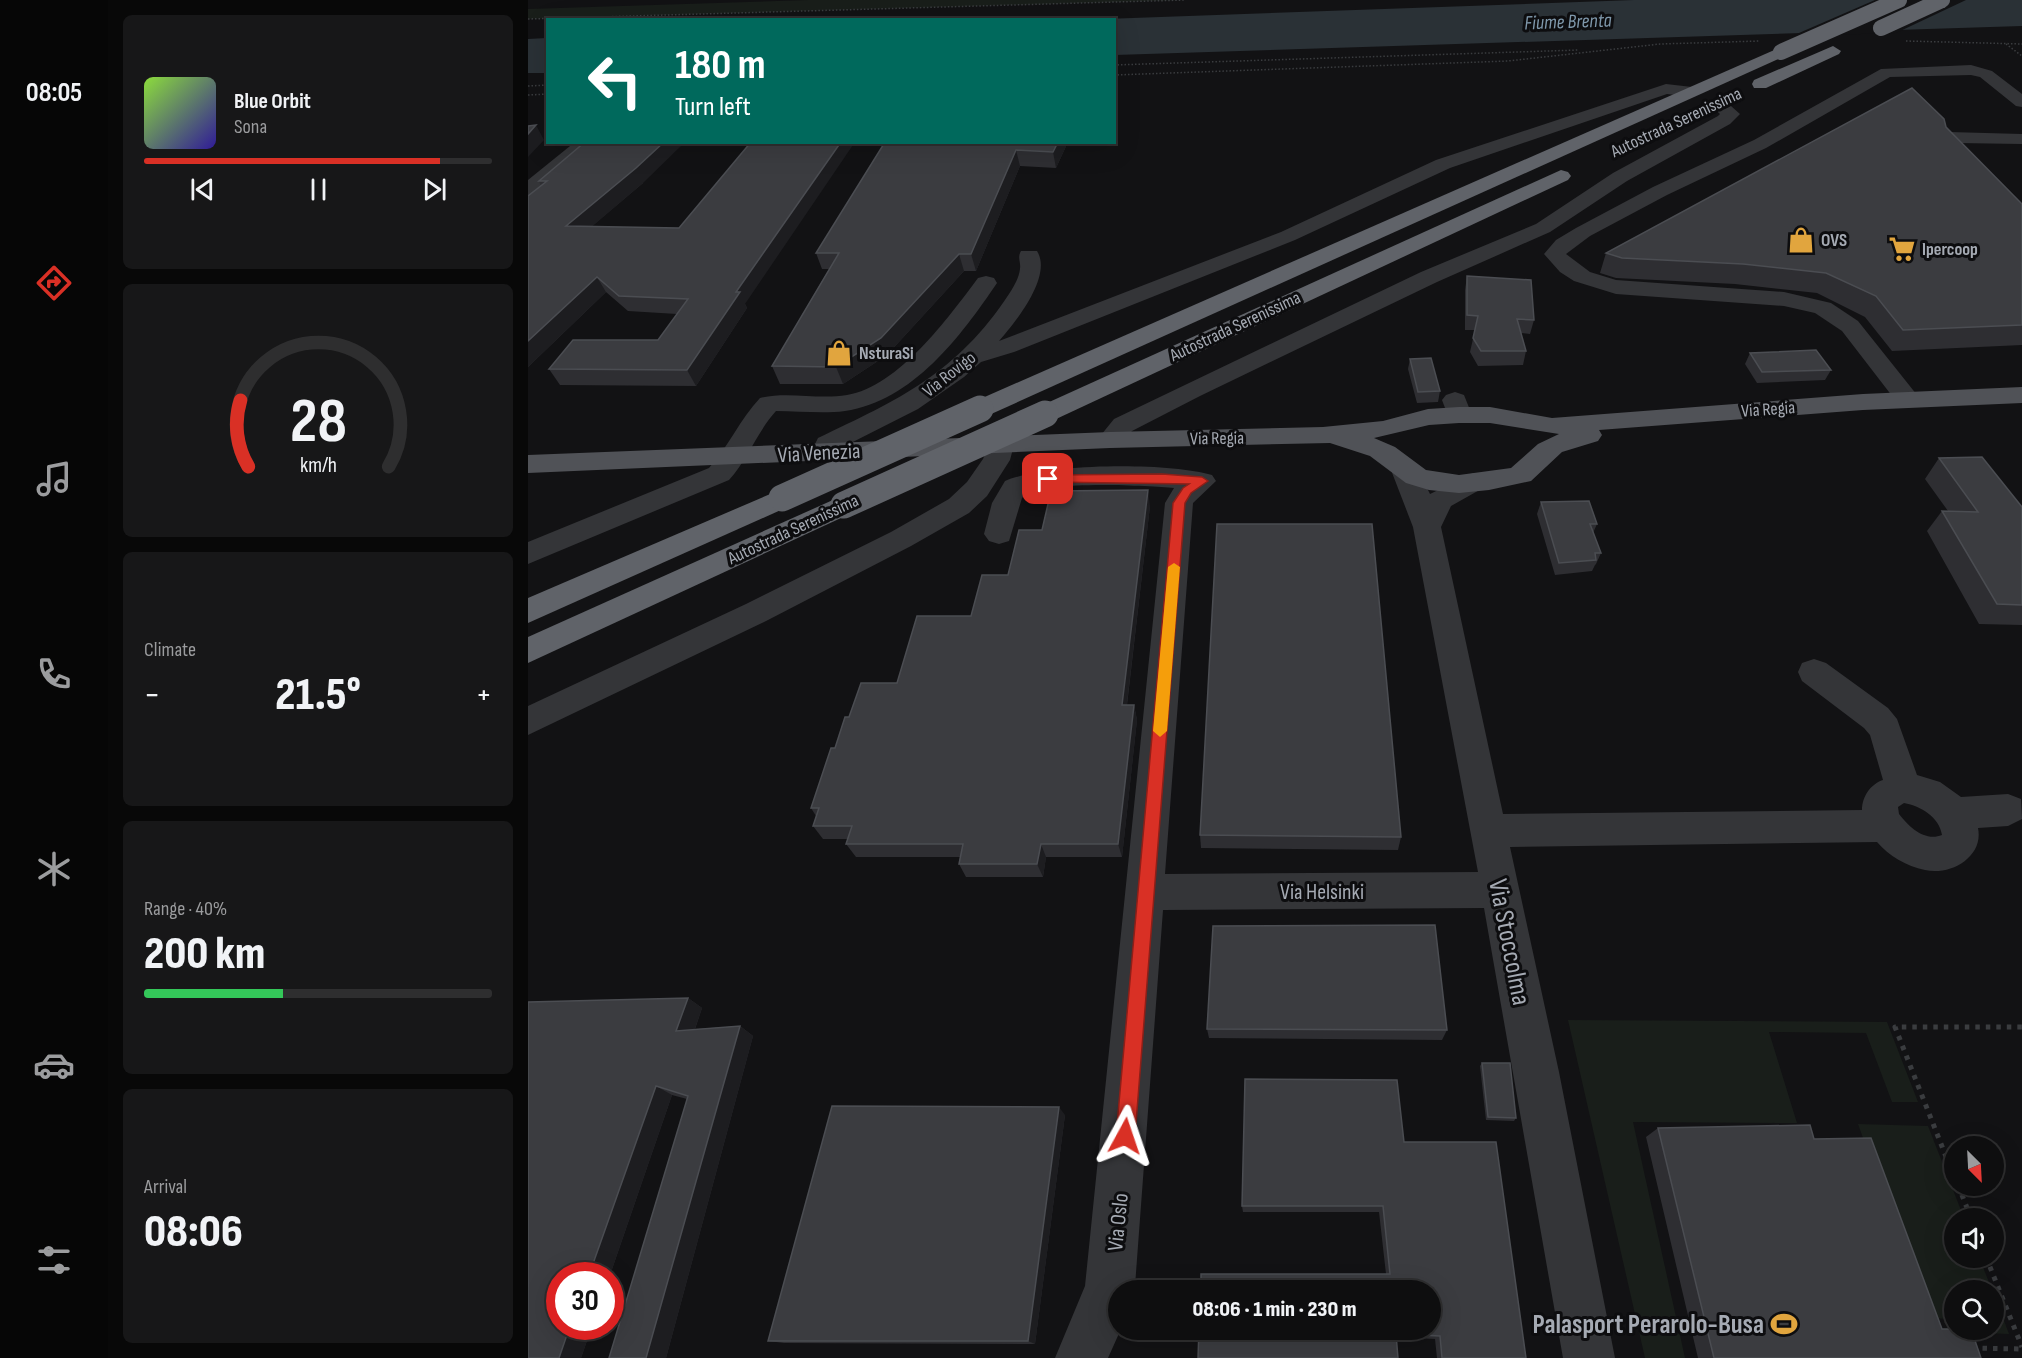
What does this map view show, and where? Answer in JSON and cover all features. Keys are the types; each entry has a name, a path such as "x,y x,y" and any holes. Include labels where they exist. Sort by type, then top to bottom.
{"highway":[{"name":"Autostrada Serenissima","path":"528,611 1899,0"},
{"path":"1865,36 1941,0"},
{"name":"Autostrada Serenissima","path":"1690,116 1838,48"},
{"name":"Autostrada Serenissima","path":"528,651 1580,166"}],"main road":[{"name":"Via Regia","path":"1110,440 1323,435 1384,429 1457,407 1552,426 1908,400 2022,395"},
{"name":"Via Regia","path":"1323,435 1361,443 1432,481 1473,482 1519,475 1538,464 1542,455 1569,439 1606,433 1921,410 2022,406"},
{"path":"1515,420 1531,430 1538,441 1542,455"},
{"path":"1398,463 1388,447 1390,437 1410,422"},
{"name":"Via Venezia","path":"528,464 1110,440"}],"street":[{"path":"1908,400 1850,326 1823,308 1784,299 1616,287 1592,282 1566,268 1555,254 1563,244 1583,232 1660,191 1760,144 1887,72 1971,70 1986,74 2022,102"},
{"path":"974,356 1015,344 1288,236 1443,164 1666,89 1692,93"},
{"path":"1110,440 1123,425 1191,391 1429,277 1543,228 1620,177 1731,114 1717,104"},
{"path":"2022,139 1942,138 2022,222"},
{"path":"528,190 585,144"},
{"name":"Via Rovigo","path":"824,452 827,444 900,410 948,379 974,356 999,328 1024,288 1032,268 1029,256"},
{"path":"528,554 719,474 735,456 753,421 769,403 850,404 889,387 918,365 986,283"},
{"path":"528,721 757,612 901,539 959,506 977,489 996,460 1001,445"},
{"name":"Via Stoccolma","path":"1398,463 1413,485 1427,527 1536,1072 1589,1358"},
{"name":"Via Oslo","path":"999,534 1009,494 1024,482 1048,479 1162,478 1202,481 1187,490 1179,503 1147,892 1110,1286 1095,1330 1081,1358"},
{"path":"1427,527 1440,500 1473,482"},
{"path":"1814,672 1876,718 1885,729 1904,788"},
{"path":"1904,788 1931,795 1954,814 1960,826 1961,837 1957,846 1942,854 1922,853 1908,847 1885,826 1880,815 1880,804 1884,796 1892,790 1904,788"},
{"path":"1954,814 2008,810"},
{"path":"1489,831 1885,826"},
{"name":"Via Helsinki","path":"1147,892 1498,890"}],"path":[{"path":"561,18 1185,0"},
{"path":"528,19 546,18"},
{"path":"2022,44 2006,44 2022,56"},
{"path":"1116,65 1604,50"},
{"path":"1116,75 1508,61 1572,54"},
{"path":"528,86 546,85"},
{"path":"530,95 546,96"},
{"path":"1944,1152 1895,1027 2022,1027"},
{"path":"1965,1347 2022,1348 1990,1268"}],"shaded area":[{"path":"808,0 1185,0 528,19 528,9"},
{"path":"1568,1020 1887,1022 1918,1102 1892,1102 1866,1033 1769,1032 1797,1123 1633,1122 1685,1358 1645,1358"},
{"path":"1858,1124 1928,1126 1944,1167 1944,1196 1955,1196 1960,1208 1944,1208 1944,1268 1983,1268 1988,1280 1944,1280 1944,1319 1928,1318"},
{"path":"2004,1321 2009,1334 2004,1334"}],"water":[{"name":"Fiume Brenta","path":"1634,0 2022,0 2022,26 1116,55 1116,19"},
{"path":"546,38 546,73 528,73 528,39"}],"pier":[{"path":"1875,0 1966,0 1896,33 1792,36"}],"building":[{"path":"1912,88 1944,119 1946,127 2022,204 2022,325 1903,330 1876,296 1826,273 1743,264 1622,258 1606,253"},
{"path":"536,125 528,134 528,126"},
{"path":"583,144 662,144 566,226 679,228 749,144 840,144 736,292 740,292 687,370 549,369 573,340 658,340 688,299 619,296 597,277 528,341 528,196 547,181 539,181"},
{"path":"884,144 1057,144 1053,152 1016,150 971,254 959,254 881,338 836,367 772,366 839,253 816,253"},
{"path":"1467,276 1531,280 1534,320 1517,319 1526,351 1481,351 1473,338 1478,316 1467,315"},
{"path":"1816,350 1831,370 1762,372 1750,353"},
{"path":"1431,358 1440,391 1418,392 1410,359"},
{"path":"1982,457 2022,507 2022,605 1997,604 1942,511 1978,512 1939,458"},
{"path":"1148,490 1122,705 1134,705 1118,844 1041,844 1037,864 959,864 963,844 846,844 852,826 813,826 819,808 811,808 831,748 835,748 845,717 849,717 861,683 897,683 917,616 971,616 982,575 1008,575 1019,530 1042,530 1051,491"},
{"path":"1589,501 1597,524 1590,524 1601,553 1595,553 1596,560 1559,563 1541,502"},
{"path":"1217,524 1372,524 1401,837 1200,835"},
{"path":"1435,925 1447,1030 1207,1029 1213,926"},
{"path":"688,998 676,1031 740,1026 646,1358 609,1358 614,1340 624,1340 624,1308 688,1096 656,1086 594,1262 546,1262 546,1340 565,1340 559,1358 528,1358 528,1002"},
{"path":"1482,1063 1510,1063 1516,1118 1488,1117"},
{"path":"1245,1079 1397,1080 1404,1142 1496,1142 1526,1358 1442,1358 1441,1280 1201,1280 1201,1274 1390,1274 1383,1206 1242,1206"},
{"path":"832,1106 1059,1107 1028,1341 768,1341"},
{"path":"1810,1125 1814,1139 1871,1138 1942,1329 1944,1329 1944,1340 1975,1340 1981,1358 1714,1358 1658,1128"},
{"path":"1199,1340 1396,1340 1398,1358 1198,1358"}],"slow traffic":[{"path":"1160,731 1174,567"}],"place":[{"name":"OVS","path":"1801,240"},
{"name":"Ipercoop","path":"1902,249"},
{"name":"NsturaSi","path":"839,353"},
{"name":"Palasport Perarolo-Busa","path":"1784,1324"}],"route":[{"path":"1048,479 1162,478 1202,481 1187,490 1179,503 1125,1136"}]}
